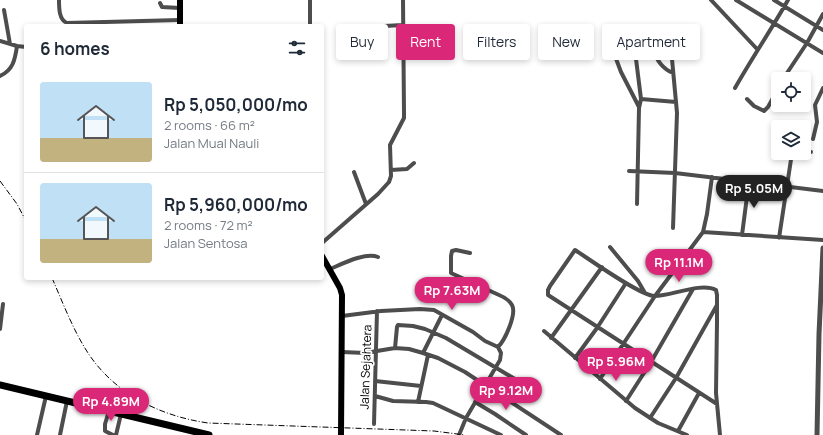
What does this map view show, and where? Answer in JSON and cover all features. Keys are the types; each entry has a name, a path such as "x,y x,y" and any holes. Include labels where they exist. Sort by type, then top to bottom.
{"highway":[{"path":"0,385 67,400 186,432 209,435"}],"main road":[{"path":"180,0 180,23"},
{"path":"324,264 330,269 342,294 341,435"}],"street":[{"path":"59,0 61,16 64,22 129,24 180,23"},
{"path":"310,0 310,24"},
{"path":"402,24 403,0"},
{"path":"712,0 757,49"},
{"path":"736,0 823,53"},
{"path":"774,0 823,30"},
{"path":"735,88 757,49 775,23 788,0"},
{"path":"160,3 162,7 180,8"},
{"path":"4,10 10,44"},
{"path":"788,72 823,14"},
{"path":"0,41 24,47"},
{"path":"0,76 5,74 12,67 15,60 17,46"},
{"path":"324,241 378,194 388,182 391,170 390,145 401,123 404,113 403,60"},
{"path":"616,60 639,108"},
{"path":"636,60 641,99 639,108 637,204"},
{"path":"657,60 673,73"},
{"path":"672,60 677,113 673,228"},
{"path":"813,139 817,116 815,105 823,88"},
{"path":"641,99 676,102"},
{"path":"747,99 754,106 764,110 771,102"},
{"path":"779,238 791,160"},
{"path":"391,170 407,169 414,163"},
{"path":"629,171 675,173 823,191"},
{"path":"354,172 366,204"},
{"path":"600,379 655,296 703,232 712,177"},
{"path":"742,234 749,181"},
{"path":"703,232 823,240"},
{"path":"610,247 646,293"},
{"path":"817,435 823,248"},
{"path":"470,254 456,250 452,251 450,272 506,298 513,306 514,310 509,329 505,338 498,347"},
{"path":"717,404 623,345 548,295 548,290 575,250 626,283 655,296 693,289 709,288 714,289 717,292 717,404 720,435"},
{"path":"330,269 352,260 372,255 378,257"},
{"path":"551,338 572,311 602,267"},
{"path":"575,358 597,328 626,283"},
{"path":"626,401 652,362 693,289"},
{"path":"0,329 3,304"},
{"path":"650,418 676,378 717,304"},
{"path":"342,316 420,309 434,310 473,332 485,341 498,347 501,357 486,386 466,418 459,435"},
{"name":"Jalan Sejahtera","path":"374,424 378,312"},
{"path":"423,353 442,315"},
{"path":"395,348 396,326 425,329 446,338 532,390"},
{"path":"544,331 626,401 650,418 687,435"},
{"path":"342,352 365,353 395,348 409,349 438,358 465,372 561,435"},
{"path":"418,402 428,355"},
{"path":"375,382 421,386"},
{"path":"678,431 699,393"},
{"path":"37,435 46,396"},
{"path":"375,396 393,401 434,403 502,435"},
{"path":"60,435 67,400"},
{"path":"475,402 526,435"},
{"path":"108,411 105,431 114,435 121,414"}],"railway":[{"path":"0,181 17,204 24,217"},
{"path":"53,280 78,335 88,353 99,367 111,380 125,391 156,409 190,420 208,423 434,431 465,435"}]}
